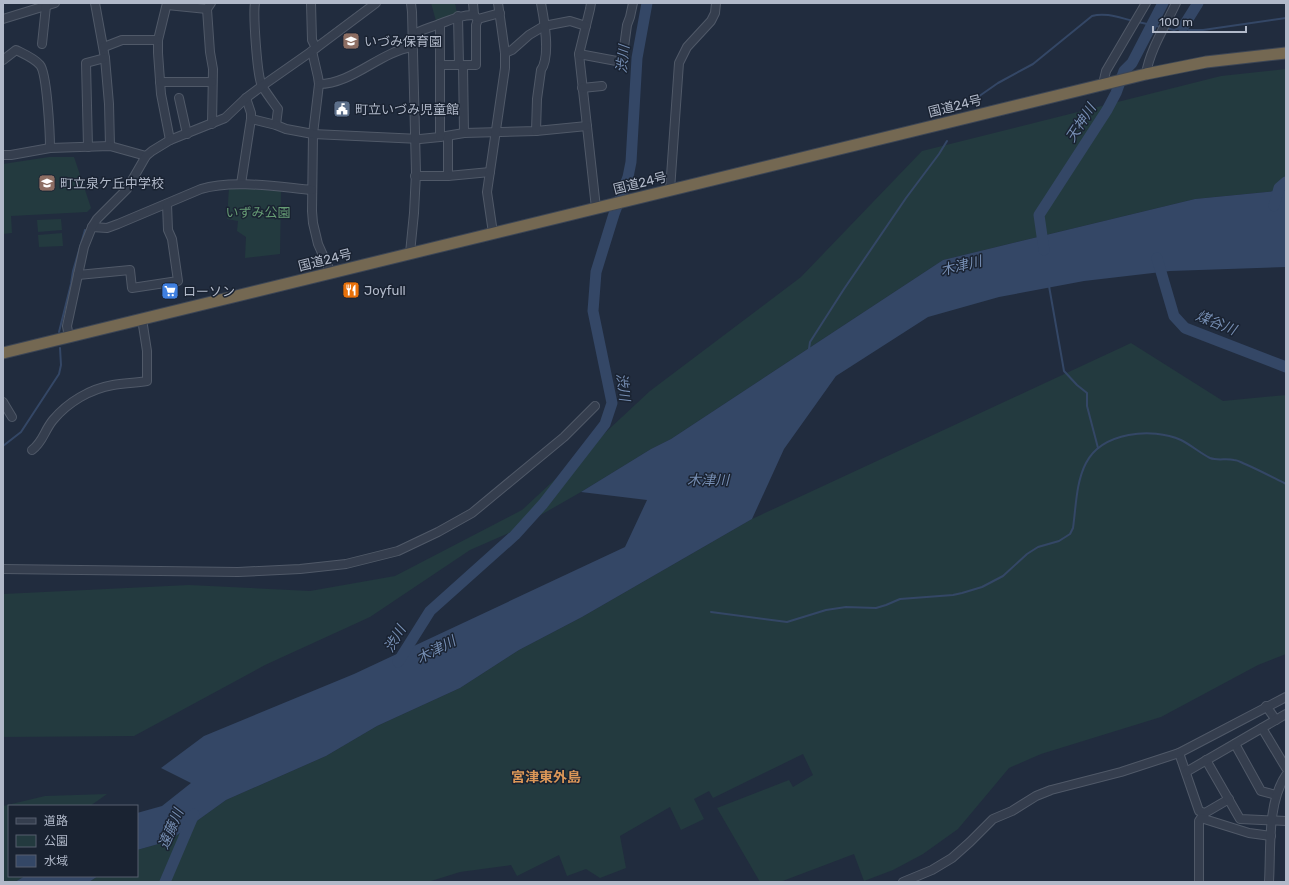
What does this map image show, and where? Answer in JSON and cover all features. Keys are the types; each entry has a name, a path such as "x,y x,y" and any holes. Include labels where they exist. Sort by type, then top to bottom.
{"highway":[{"name":"国道24号","path":"3,353 1103,84 1206,62 1286,53"}],"street":[{"path":"3,19 55,3"},
{"path":"95,3 104,47 109,104 110,146"},
{"path":"256,3 259,76 262,86 278,109 276,125"},
{"path":"311,3 312,40 319,84 313,134 313,224 318,244 331,273"},
{"path":"69,337 67,326 84,247 92,227 98,218 127,189 146,156 170,140 225,118 246,98 314,50 376,3"},
{"path":"410,3 416,138 414,213 410,253"},
{"path":"440,65 476,65 476,17 473,3"},
{"path":"493,233 487,192 504,68 504,53 498,3"},
{"path":"536,131 537,99 541,70 543,67 546,50 546,36 541,3"},
{"path":"591,3 579,54 596,208"},
{"path":"579,54 622,62 627,25 633,3"},
{"path":"670,190 679,63 686,47 711,22 715,13 716,3"},
{"path":"1103,84 1106,71 1146,3"},
{"path":"1146,74 1148,64 1157,42 1176,3"},
{"path":"170,140 161,94 158,40 167,4 209,6 210,52 213,68 212,124"},
{"path":"42,44 46,6"},
{"path":"412,35 420,30 440,24 458,16 476,17 500,13"},
{"path":"458,16 464,132"},
{"path":"504,53 512,50 529,35 544,26 570,21 586,26"},
{"path":"440,24 440,65 448,176"},
{"path":"104,47 122,40 158,40"},
{"path":"319,84 325,84 347,77 378,60 405,48 412,47"},
{"path":"3,60 16,50 28,55 41,65 49,119 50,148"},
{"path":"88,147 86,63 105,58"},
{"path":"160,82 212,82"},
{"path":"582,88 602,86"},
{"path":"179,98 187,134"},
{"path":"241,184 251,118 251,113 246,98"},
{"path":"251,118 286,129 313,134 416,138 444,137 464,132 536,131 587,126"},
{"path":"3,155 50,148 110,146 146,156"},
{"path":"415,176 448,176 490,172"},
{"path":"92,227 107,228 207,187 241,184 312,190"},
{"path":"78,275 130,270 132,288 178,281 172,239 168,230 167,204"},
{"path":"32,450 39,445 51,422 67,405 92,391 113,385 147,381 147,351 142,319"},
{"path":"3,402 12,417"},
{"path":"3,569 238,572 300,569 346,564 398,551 438,532 472,513 564,436 595,406"},
{"path":"903,882 932,870 952,858 993,819 1012,811 1036,796 1052,790 1121,772 1179,753 1286,696"},
{"path":"1266,706 1276,720"},
{"path":"1186,772 1286,714"},
{"path":"1262,728 1286,768"},
{"path":"1235,744 1261,791 1276,795"},
{"path":"1179,753 1200,814 1199,882"},
{"path":"1206,760 1240,819 1286,821"},
{"path":"1269,882 1272,821 1276,795 1280,783 1286,775"},
{"path":"1200,814 1229,799"},
{"path":"1200,814 1249,833 1271,836"}],"green space":[{"path":"431,3 455,3 457,13 436,21"},
{"path":"1286,69 1286,190 1195,199 943,260 671,439 651,449 581,492 511,532 470,550 370,617 265,665 134,736 3,737 3,594 189,585 310,591 395,576 522,510 650,391 801,277 922,151 1221,76"},
{"path":"49,157 74,157 91,208 87,212 11,216 12,233 3,234 3,164"},
{"name":"いずみ公園","path":"229,187 281,191 280,254 245,258 246,237 237,231 238,221 227,219"},
{"path":"61,219 62,230 38,232 37,220"},
{"path":"62,233 63,246 39,247 38,235"},
{"path":"1131,343 1223,401 1286,395 1286,654 1258,665 1161,717 1041,754 1009,768 958,829 923,854 893,870 864,881 854,854 780,882 760,882 717,808 789,780 793,787 813,775 803,754 713,798 709,791 694,799 704,819 681,830 670,807 620,836 626,868 600,878 586,869 567,876 559,855 517,876 511,865 460,872 428,882 89,882 96,877 138,877 138,850 169,841 226,800 326,756 377,726 460,688 519,650 582,617 752,519"},
{"path":"107,794 91,805 8,805 8,877 23,877 15,882 3,882 3,806 45,796"}],"water":[{"name":"木津川","path":"1286,190 1286,267 1170,271 1084,281 999,297 928,317 836,376 784,449 752,519 582,617 519,650 460,688 377,726 326,756 226,800 169,841 138,850 138,813 162,806 191,783 161,768 204,736 354,674 625,547 647,500 581,492 651,449 671,439 943,260 1195,199"},
{"path":"23,877 96,877 89,882 15,882"}],"waterway":[{"name":"渋川","path":"398,662 430,611 515,535 543,504 605,424 612,403 593,311 596,272 614,214 628,177 631,162 637,58 647,3"},
{"name":"天神川","path":"1044,250 1039,215 1107,110 1116,93 1124,71 1132,63 1163,3"},
{"path":"1183,27 1198,3"},
{"path":"965,106 998,83 1033,64 1092,16 1108,15 1134,21"},
{"path":"1166,28 1174,30 1183,27 1189,30 1203,30 1286,18"},
{"name":"天神川","path":"1138,22 1161,27"},
{"path":"809,349 810,342 844,289 947,141"},
{"path":"1274,206 1279,188 1286,182"},
{"path":"59,332 73,271 85,230"},
{"name":"煤谷川","path":"1157,258 1174,316 1185,328 1286,367"},
{"path":"1049,286 1064,371 1087,393 1087,406 1098,448"},
{"path":"3,446 21,432 59,374 61,365 60,348"},
{"path":"711,612 787,622 826,610 846,607 876,608 900,599 953,595 982,587 1003,576 1027,554 1038,547 1059,541 1070,534 1073,528 1078,486 1086,463 1093,453 1104,444 1129,435 1142,433 1169,436 1181,440 1210,458 1237,460 1286,484"},
{"name":"遠藤川","path":"165,882 194,814"}],"place":[{"name":"いづみ保育園","path":"351,41"},
{"name":"町立いづみ児童館","path":"342,109"},
{"name":"町立泉ケ丘中学校","path":"47,183"},
{"name":"Joyfull","path":"351,290"},
{"name":"ローソン","path":"170,291"}],"district":[{"name":"宮津東外島","path":"546,777"}]}
